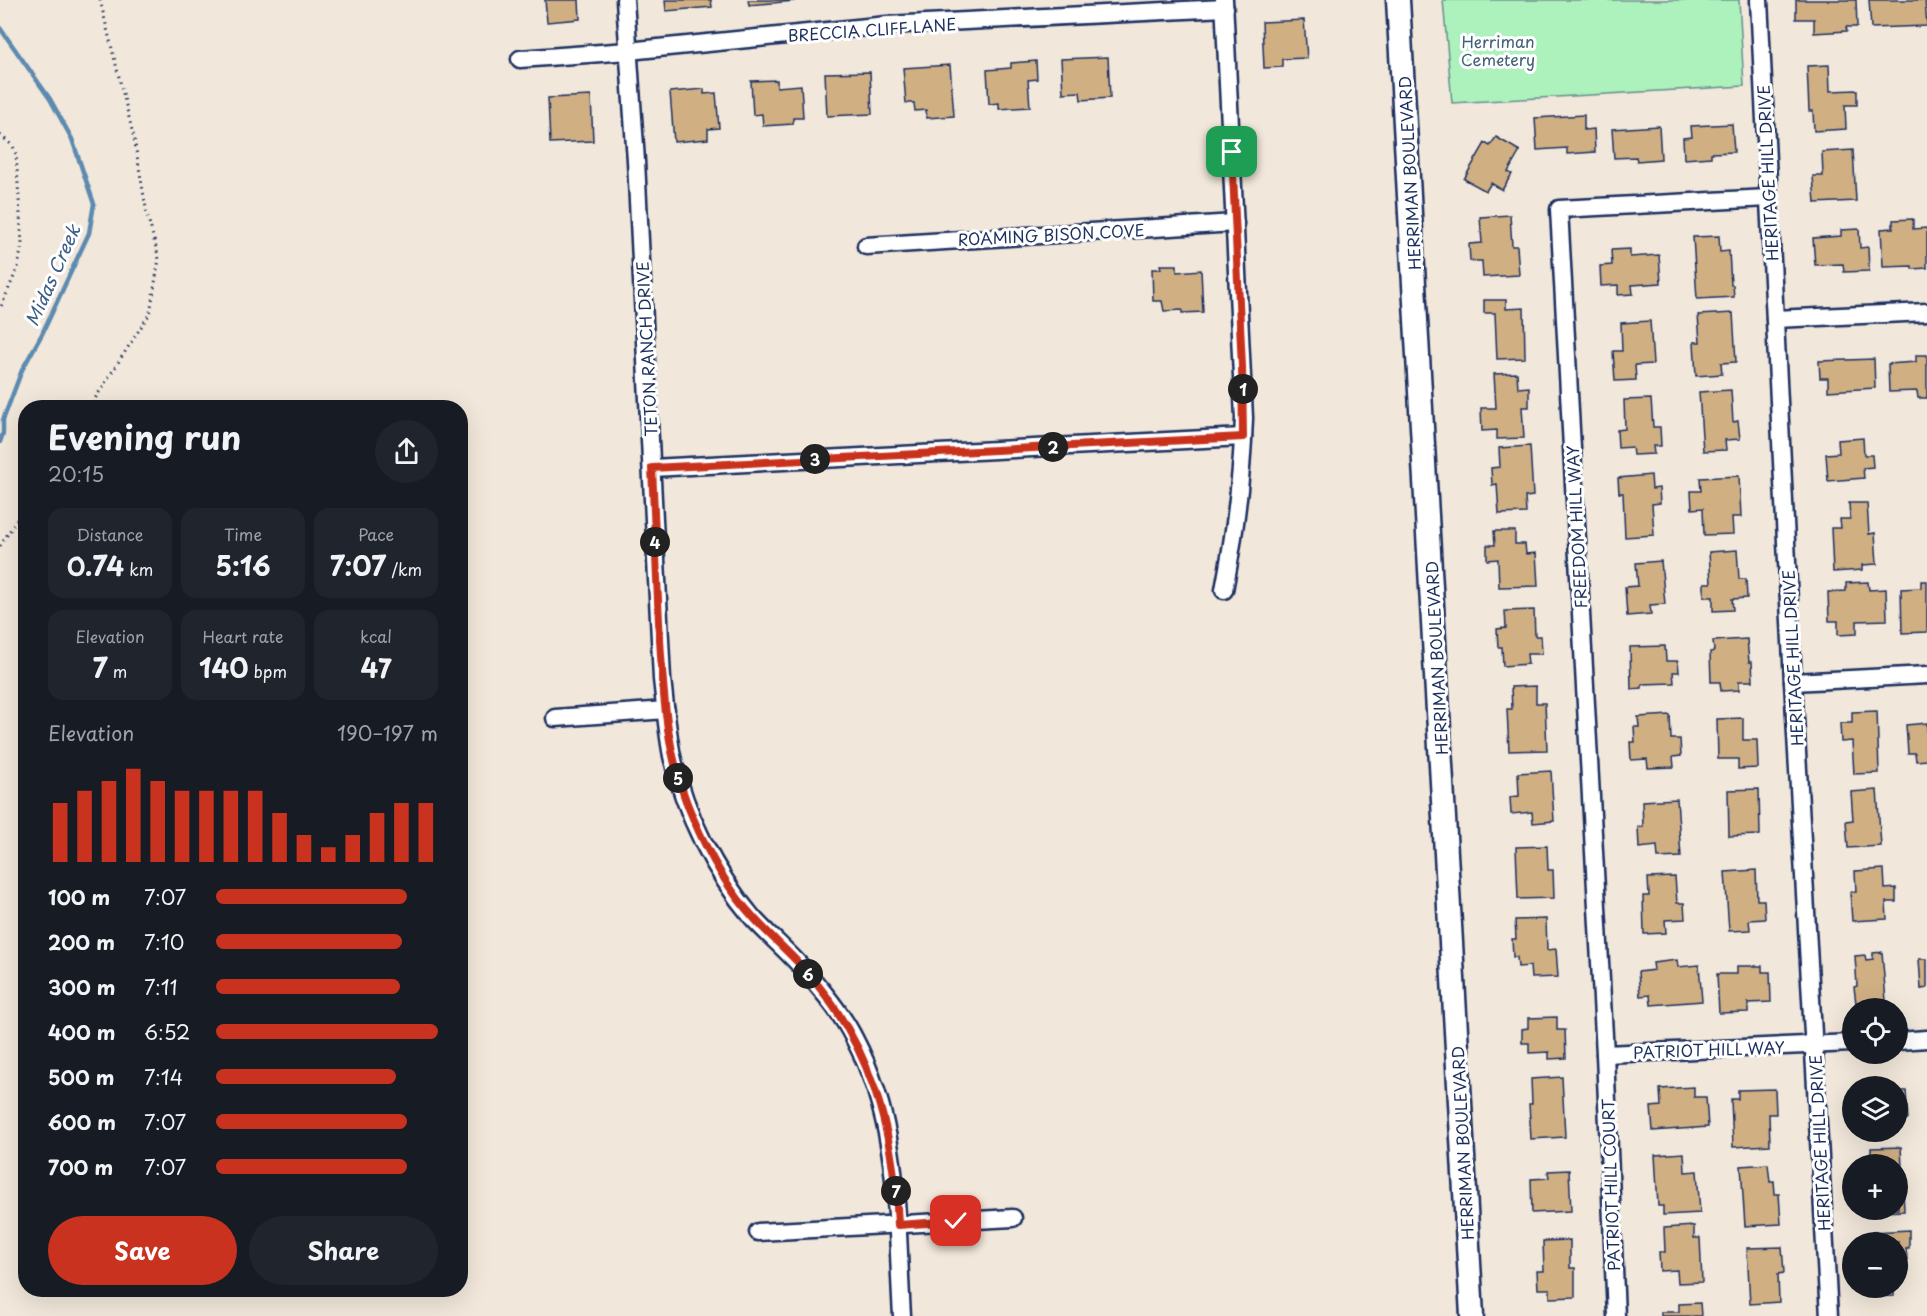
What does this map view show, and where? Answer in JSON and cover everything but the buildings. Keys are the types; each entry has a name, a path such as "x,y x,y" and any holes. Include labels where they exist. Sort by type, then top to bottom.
{"street":[{"name":"TETON RANCH DRIVE","path":"625,0 666,710 671,748 679,781 705,843 726,882 752,916 806,971 829,1000 853,1036 868,1070 889,1137 896,1188 902,1316"},
{"name":"HERRIMAN BOULEVARD","path":"1398,0 1472,1316"},
{"name":"HERITAGE HILL DRIVE","path":"1759,0 1793,682 1829,1316"},
{"name":"BRECCIA CLIFF LANE","path":"520,59 628,51 887,25 1225,4"},
{"path":"1224,590 1234,530 1243,437 1225,4"},
{"name":"FREEDOM HILL WAY","path":"1605,1054 1559,209 1768,198"},
{"name":"ROAMING BISON COVE","path":"866,246 1235,223"},
{"path":"1775,319 1927,312"},
{"path":"652,468 1243,437"},
{"path":"1793,682 1927,675"},
{"path":"555,718 666,710"},
{"path":"1908,1040 1927,1039"},
{"name":"PATRIOT HILL WAY","path":"1605,1054 1842,1044"},
{"name":"PATRIOT HILL COURT","path":"1605,1054 1616,1316"},
{"path":"758,1232 1013,1218"}],"path":[{"path":"93,400 150,313 159,259 147,213 134,138 100,0"},
{"path":"0,135 13,146 16,154 22,244 18,267 0,309"},
{"path":"0,546 18,518"}],"green space":[{"name":"Herriman Cemetery","path":"1443,0 1739,0 1744,86 1452,103"}],"waterway":[{"name":"Midas Creek","path":"0,28 50,99 72,139 94,204 89,233 42,334 22,370 3,420 0,442"}],"route":[{"path":"956,1221 898,1225 889,1137 868,1070 853,1036 806,971 752,916 726,882 692,816 673,757 662,679 652,468 1243,437 1232,152"}]}
